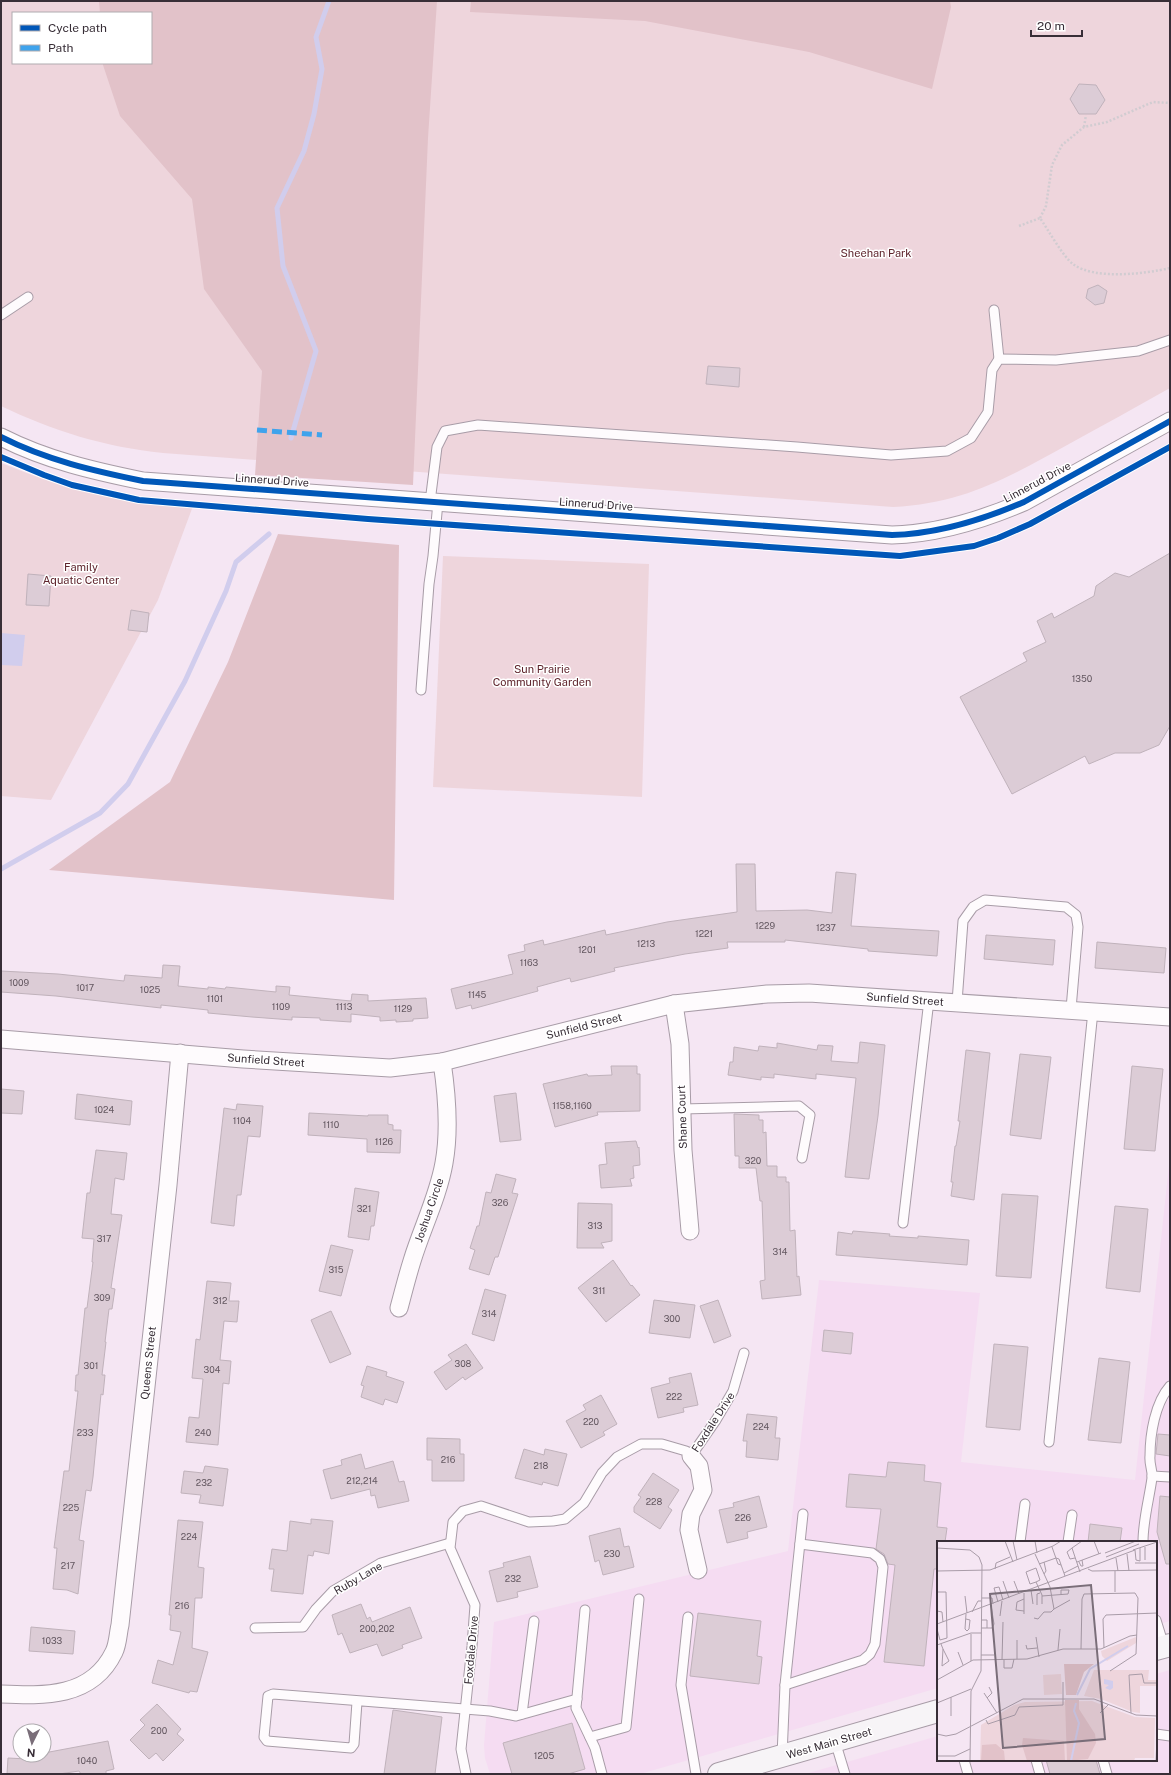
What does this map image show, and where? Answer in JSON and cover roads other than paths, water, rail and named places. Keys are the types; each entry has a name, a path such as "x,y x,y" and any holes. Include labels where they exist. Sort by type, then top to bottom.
{"main road":[{"name":"West Main Street","path":"719,1774 937,1711"}],"street":[{"name":"Linnerud Drive","path":"1,437 84,469 143,481 906,535 971,522 1024,502 1170,420"},
{"name":"Sunfield Street","path":"1,1039 390,1068 442,1062 674,1004 767,994 809,993 1071,1009 1170,1017"},
{"name":"Shane Court","path":"674,1004 680,1044 682,1109 690,1231"},
{"name":"Queens Street","path":"1,1694 53,1694 77,1688 88,1683 103,1668 115,1652 120,1625 167,1193 180,1053"},
{"name":"Joshua Circle","path":"399,1308 412,1261 438,1190 444,1162 447,1141 446,1090 442,1062"},
{"path":"690,1456 699,1466 704,1490 691,1514 690,1530 698,1570"}],"lane":[{"path":"1,315 28,296"},
{"path":"421,690 429,584 434,556 434,502 437,447 445,431 478,425 789,446 891,455 947,451 971,438 988,412 992,370 999,359 994,310"},
{"path":"999,359 1056,360 1138,351 1170,340"},
{"path":"957,1002 963,921 973,907 985,900 1066,907 1076,915 1078,927 1071,1009"},
{"path":"903,1223 929,1000"},
{"path":"1049,1442 1093,1011"},
{"path":"682,1109 799,1106 810,1115 802,1158"},
{"name":"Foxdale Drive","path":"466,1774 461,1750 475,1605 450,1548 453,1522 463,1511 481,1506 529,1522 565,1519 584,1503 602,1473 618,1457 641,1444 662,1444 686,1451 690,1456 716,1420 733,1391 744,1353"},
{"path":"1142,1541 1143,1522 1152,1476 1149,1457 1152,1430 1162,1398 1170,1386"},
{"path":"1152,1476 1170,1477"},
{"path":"1020,1541 1025,1504"},
{"path":"782,1756 785,1686 803,1514"},
{"path":"1068,1541 1072,1515"},
{"name":"Ruby Lane","path":"254,1628 303,1627 316,1609 333,1591 381,1563 450,1543"},
{"path":"785,1686 863,1660 870,1654 874,1644 883,1568 880,1559 872,1553 800,1544"},
{"path":"590,1737 626,1727 639,1599"},
{"path":"585,1610 576,1708 590,1737 602,1774"},
{"path":"688,1617 681,1685 696,1774"},
{"path":"522,1714 534,1620"},
{"path":"1157,1624 1163,1647"},
{"path":"357,1702 354,1744 351,1748 267,1741 264,1737 266,1704 268,1696 273,1694 357,1702 490,1711 516,1716 577,1699"},
{"path":"1157,1734 1170,1736"},
{"path":"835,1741 845,1774"},
{"path":"964,1761 968,1774"},
{"path":"1036,1761 1040,1774"},
{"path":"1103,1761 1107,1774"}],"waterway":[{"path":"291,438 316,351 283,266 277,208 304,151 314,114 322,69 316,37 329,1"},
{"path":"1,869 100,813 128,784 185,681 226,591 236,562 269,534"}],"park label":[{"name":"Sheehan Park","path":"876,253"},
{"name":"Family Aquatic Center","path":"81,573"},
{"name":"Sun Prairie Community Garden","path":"542,675"}]}
